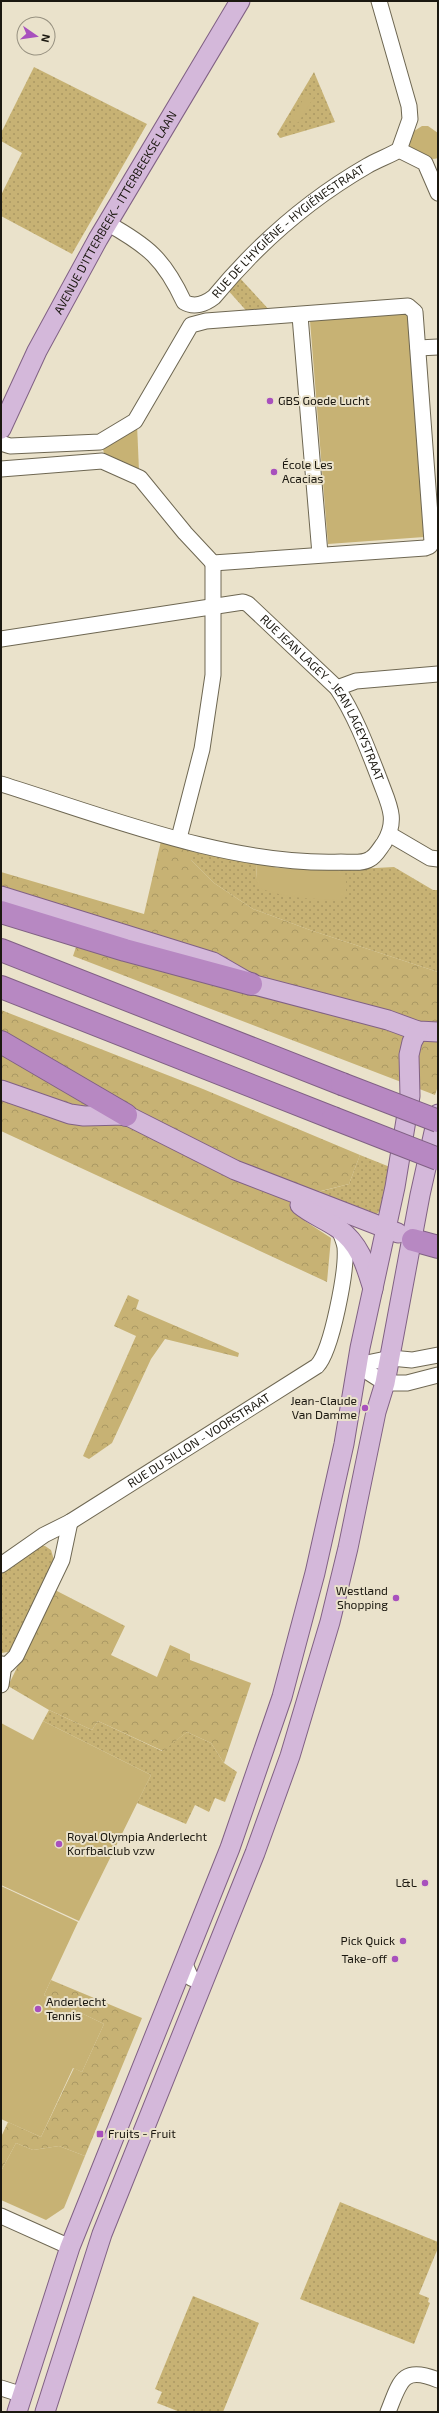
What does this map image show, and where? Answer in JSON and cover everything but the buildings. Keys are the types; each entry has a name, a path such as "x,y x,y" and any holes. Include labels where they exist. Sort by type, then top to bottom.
{"highway":[{"path":"1,912 125,950 251,984"},
{"path":"1,950 438,1121"},
{"path":"1,987 438,1159"},
{"path":"1,1042 126,1115"},
{"path":"413,1240 438,1247"}],"main road":[{"name":"AVENUE D'ITTERBEEK - ITTERBEEKSE LAAN","path":"1,429 37,350 107,223 240,1"},
{"path":"1,896 213,962 251,984 388,1020 418,1031 438,1032"},
{"path":"20,2403 70,2247 230,1848 282,1697 302,1627 332,1504 357,1365 387,1228 410,1096 409,1055 412,1042 418,1031"},
{"path":"1,1090 70,1114 84,1116 126,1115 194,1150 284,1190 387,1228 413,1240"},
{"path":"45,2412 102,2234 256,1851 290,1756 310,1690 345,1560 376,1412 386,1383 420,1195 438,1114"},
{"path":"284,1190 304,1208 339,1229 355,1244 364,1260 374,1290"},
{"path":"45,2412 43,2384 76,2265 76,2253 70,2247"}],"street":[{"path":"379,1 410,106 410,119 397,151 425,163 430,171 438,193"},
{"name":"RUE DE L'HYGIÈNE - HYGIËNESTRAAT","path":"107,223 150,250 164,264 184,302 190,306 208,302 270,236 302,210 366,167 397,151"},
{"path":"1,443 10,446 100,442 135,421 191,325 206,321 300,316 408,306 415,312 434,502 432,542 430,546 213,563"},
{"path":"300,316 320,554"},
{"path":"418,348 438,347"},
{"path":"1,469 102,461 140,478 185,533 213,563 213,675 202,749 178,838"},
{"name":"RUE JEAN LAGEY - JEAN LAGEYSTRAAT","path":"1,638 243,602 248,604 336,688 347,703 370,755 391,812 392,827 389,834"},
{"path":"336,688 356,681 438,674"},
{"path":"1,784 178,838 243,854 278,860 333,862 370,859 389,834 430,858 438,858"},
{"name":"RUE DU SILLON - VOORSTRAAT","path":"1,1564 44,1535 70,1522 303,1376 320,1363 330,1340 342,1281 345,1246 339,1229"},
{"path":"357,1365 391,1358 412,1360 438,1355"},
{"path":"357,1365 386,1383 407,1383 438,1375"},
{"path":"1,1685 3,1665 12,1662 16,1656 62,1560 70,1522"},
{"path":"184,1962 191,1978 204,1983"},
{"path":"1,2216 70,2247"},
{"path":"388,2412 401,2383 410,2375 424,2374 438,2380"},
{"path":"1,2388 20,2403"}],"green space":[{"path":"34,67 147,124 72,254 1,216 1,195 22,153 1,141 1,133"},
{"path":"314,72 335,122 280,138 277,134"},
{"path":"307,93 314,97 298,123 292,118"},
{"path":"422,126 428,126 438,133 438,158 425,158 413,151 408,145 411,133"},
{"path":"237,275 273,314 251,316 226,288"},
{"path":"409,314 424,537 328,544 310,321"},
{"path":"137,424 139,471 105,458 103,449"},
{"path":"161,841 191,851 191,860 214,883 253,909 310,930 438,972 438,1086 435,1095 73,956 76,947 225,988 233,962 1,889 1,872 144,914"},
{"path":"191,851 257,863 256,879 345,880 338,870 394,867 433,890 438,890 438,972 310,930 253,909 214,883 191,860"},
{"path":"257,863 278,868 338,870 346,879 346,893 338,900 318,899 279,894 259,888 256,879"},
{"path":"1,1010 203,1089 360,1155 349,1184 317,1192 305,1221 331,1238 327,1282 1,1131"},
{"path":"360,1155 390,1167 384,1206 377,1214 318,1192 349,1184"},
{"path":"128,1295 139,1300 136,1309 239,1353 238,1357 165,1339 151,1359 112,1443 89,1459 83,1456 136,1336 114,1326"},
{"path":"39,1546 45,1546 51,1550 54,1560 12,1649 8,1652 1,1653 1,1573"},
{"path":"55,1590 125,1626 111,1655 157,1677 170,1645 190,1654 190,1660 251,1683 224,1763 211,1743 187,1732 163,1751 98,1721 92,1730 49,1710 8,1686"},
{"path":"49,1710 92,1730 98,1721 162,1751 187,1732 211,1743 224,1763 237,1772 225,1802 215,1798 209,1812 195,1805 186,1824 137,1803 151,1775 43,1721"},
{"name":"Royal Olympia Anderlecht Korfbalclub vzw","path":"43,1721 151,1775 79,1921 1,1885 1,1723 33,1740"},
{"name":"Anderlecht Tennis","path":"1,1886 78,1922 44,1995 104,2024 82,2072 73,2068 41,2137 1,2119"},
{"path":"51,1980 142,2018 85,2156 59,2146 33,2150 16,2143 1,2171 1,2137 8,2122 41,2137 74,2068 82,2072 104,2024 44,1995"},
{"path":"16,2143 33,2150 59,2146 85,2156 64,2208 46,2220 1,2200 1,2171"},
{"path":"340,2202 438,2242 438,2248 419,2294 429,2298 428,2302 430,2303 414,2344 300,2299"},
{"path":"193,2296 259,2323 223,2412 180,2412 157,2403 162,2392 155,2389"}],"place":[{"name":"GBS Goede Lucht","path":"270,401"},
{"name":"École Les Acacias","path":"274,472"},
{"name":"Jean-Claude Van Damme","path":"365,1408"},
{"name":"Westland Shopping","path":"396,1598"},
{"name":"Royal Olympia Anderlecht Korfbalclub vzw","path":"59,1844"},
{"name":"L&L","path":"425,1883"},
{"name":"Pick Quick","path":"403,1941"},
{"name":"Take-off","path":"395,1959"},
{"name":"Anderlecht Tennis","path":"38,2009"},
{"name":"Fruits - Fruit","path":"100,2134"}]}
